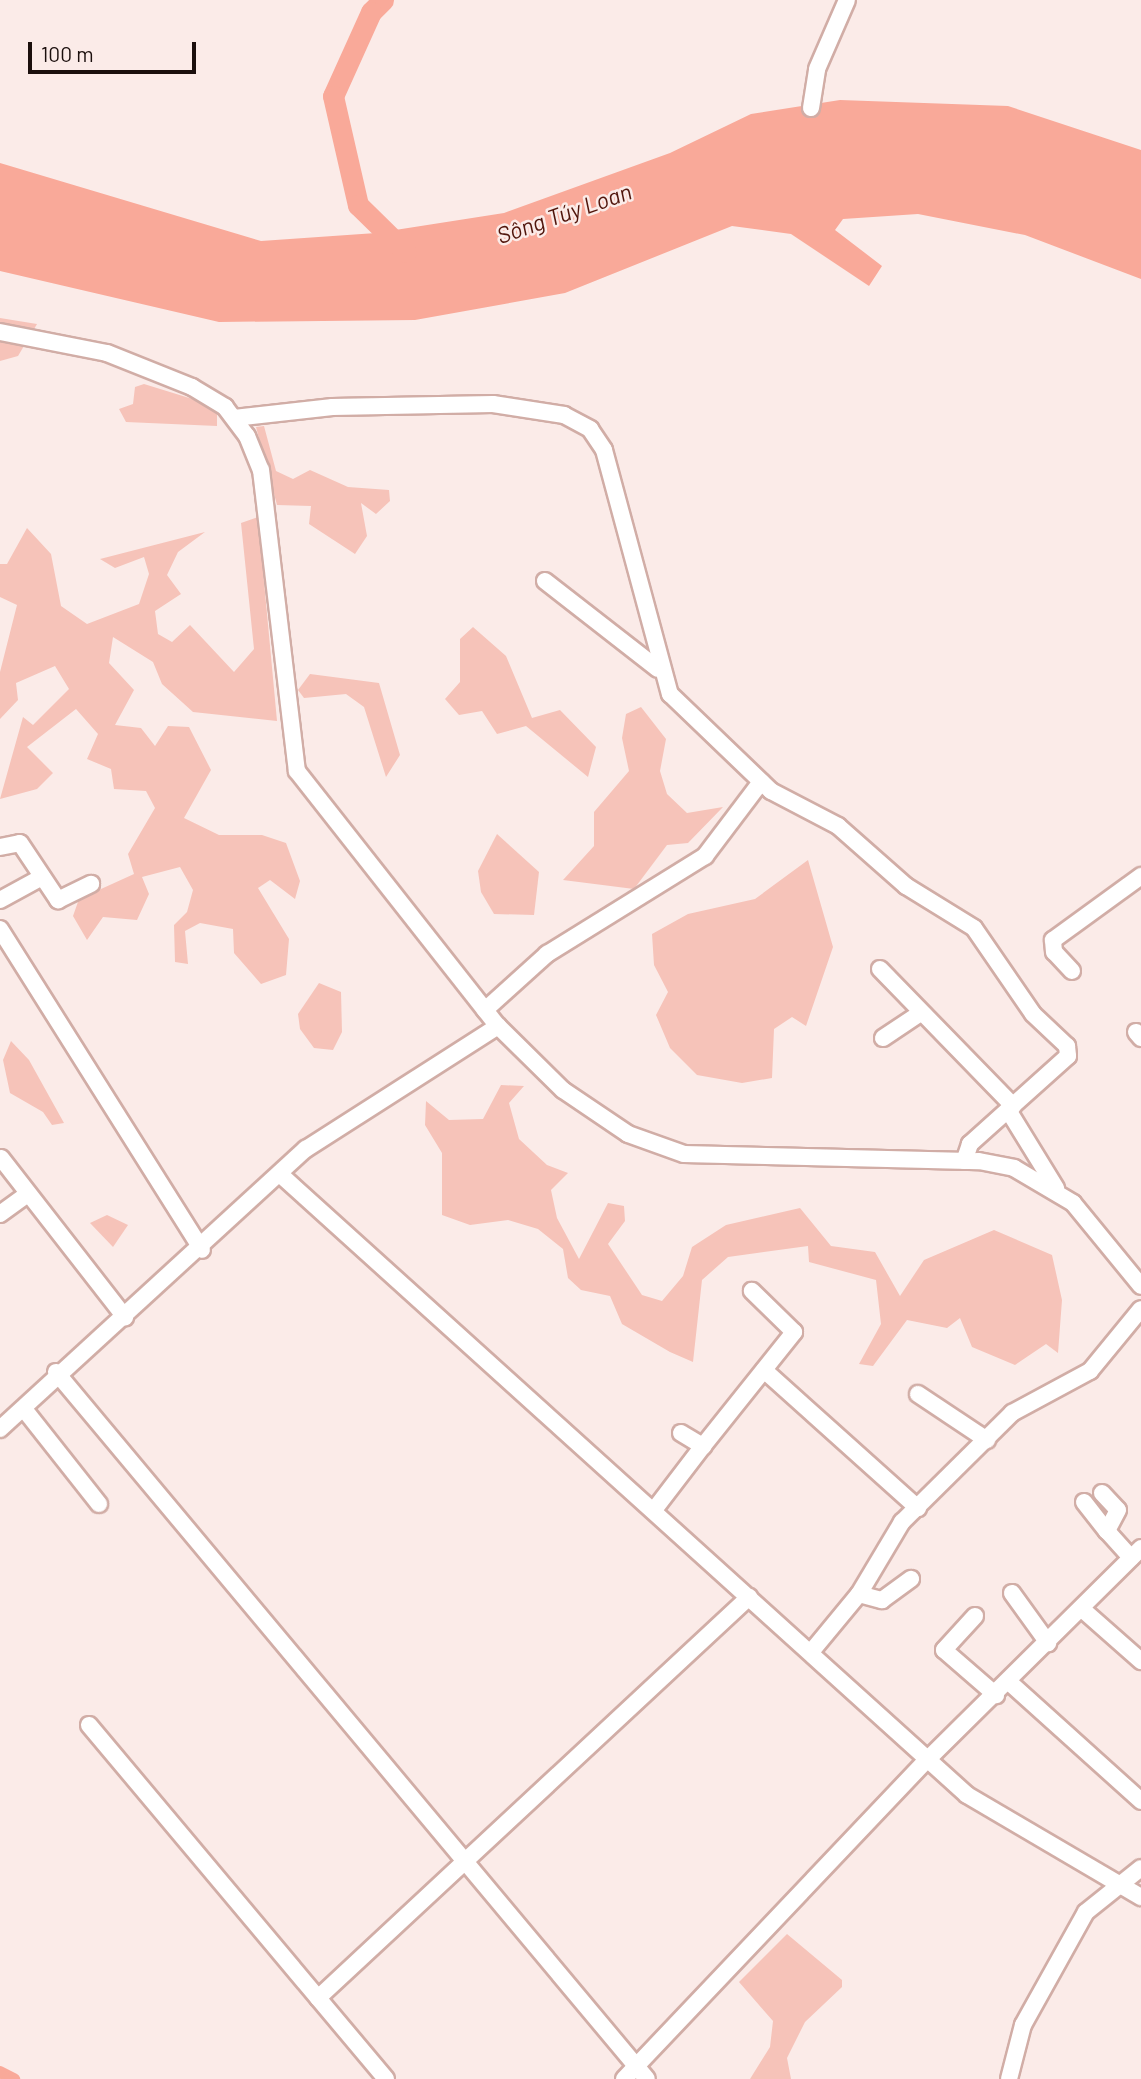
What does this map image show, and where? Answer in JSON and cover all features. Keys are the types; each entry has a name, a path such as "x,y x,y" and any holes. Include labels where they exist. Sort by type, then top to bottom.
{"street":[{"path":"811,108 817,69 847,0"},
{"path":"0,332 107,353 192,387 234,418 261,470 297,771 498,1026 592,1112 674,1152 964,1161 1014,1168 1056,1189 1088,1218 1141,1286"},
{"path":"234,418 471,404 578,420 604,450 658,669 670,694 761,782 838,826 906,886 986,941 1033,1014 1069,1051 970,1144 964,1161"},
{"path":"545,581 658,669"},
{"path":"485,1010 547,954 705,856 761,782"},
{"path":"0,847 20,843 58,900 91,884"},
{"path":"1072,971 1054,952 1053,940 1141,876"},
{"path":"0,900 41,877"},
{"path":"0,929 202,1250"},
{"path":"880,969 919,1014 1010,1108 1056,1189"},
{"path":"883,1038 919,1014"},
{"path":"56,1373 202,1250 338,1125 498,1026"},
{"path":"1,1158 26,1195 125,1317"},
{"path":"282,1176 967,1795 1141,1897"},
{"path":"0,1214 26,1195"},
{"path":"654,1510 794,1328 752,1291"},
{"path":"811,1652 859,1594 892,1532 1012,1413 1090,1371 1141,1309"},
{"path":"764,1370 918,1508"},
{"path":"0,1429 58,1382 56,1373"},
{"path":"56,1373 465,1863 629,2073 647,2079"},
{"path":"918,1394 987,1440"},
{"path":"24,1409 99,1504"},
{"path":"681,1433 703,1446"},
{"path":"1102,1493 1118,1510 1107,1531"},
{"path":"629,2073 928,1759 996,1695 1136,1553 1107,1531 1084,1502"},
{"path":"859,1594 882,1600 911,1579"},
{"path":"1012,1592 1048,1643"},
{"path":"318,1998 749,1597"},
{"path":"1082,1609 1141,1661"},
{"path":"975,1616 944,1650 996,1695"},
{"path":"1009,1682 1141,1801"},
{"path":"89,1725 386,2079"},
{"path":"1009,2079 1023,2025 1086,1912 1122,1886 1141,1868"}],"shaded area":[{"path":"0,318 37,324 18,356 0,361"},
{"path":"144,384 199,401 217,411 217,426 126,422 119,409 133,404 135,387"},
{"path":"264,426 276,471 293,479 310,470 348,487 389,490 390,501 376,514 361,503 367,536 355,554 309,524 311,506 277,505 256,427"},
{"path":"258,517 277,721 193,712 162,684 153,662 113,637 109,663 134,690 115,725 141,728 155,746 168,726 189,727 211,770 184,818 219,835 262,835 286,843 300,881 295,899 270,880 258,888 289,939 286,975 261,984 234,953 233,929 200,923 185,931 188,964 175,962 174,925 187,912 193,890 180,867 142,877 149,894 137,920 103,917 87,940 73,916 79,899 134,874 128,854 155,808 146,791 114,789 111,769 87,759 98,734 76,709 27,747 53,773 37,789 0,799 23,717 33,725 69,689 55,666 16,683 18,700 0,719 0,672 17,605 0,597 0,564 7,564 27,528 51,554 61,606 87,624 139,604 149,574 144,557 115,568 100,559 205,532 178,552 167,575 181,594 155,611 158,634 172,642 190,625 234,672 254,649 241,523"},
{"path":"473,627 506,656 532,718 560,710 596,747 588,777 526,726 497,734 482,711 459,715 445,699 460,682 460,639"},
{"path":"310,674 379,683 400,755 386,777 364,707 346,694 304,698 298,690"},
{"path":"641,707 666,739 660,771 667,794 687,813 723,807 688,843 667,845 634,889 563,880 594,846 594,812 629,771 622,738 626,714"},
{"path":"497,834 539,872 534,915 494,914 481,892 478,871"},
{"path":"808,860 833,947 806,1026 792,1017 774,1029 772,1078 742,1083 697,1075 670,1048 656,1015 668,992 654,965 652,934 688,914 755,899"},
{"path":"319,983 341,992 342,1032 333,1050 314,1048 300,1029 298,1014"},
{"path":"11,1041 29,1060 64,1123 52,1125 43,1112 10,1093 3,1060"},
{"path":"501,1085 524,1086 509,1103 519,1139 547,1165 568,1173 551,1190 557,1218 579,1259 608,1203 624,1206 625,1221 608,1244 642,1295 662,1301 683,1276 692,1247 726,1225 800,1208 831,1246 875,1252 900,1296 924,1260 994,1230 1052,1255 1062,1300 1058,1353 1046,1344 1015,1365 972,1347 960,1318 947,1328 907,1320 873,1366 859,1364 881,1324 876,1280 809,1262 808,1246 728,1257 702,1280 693,1362 670,1352 622,1324 610,1296 581,1290 568,1278 563,1249 538,1229 508,1220 470,1225 442,1215 442,1153 425,1125 426,1101 449,1120 483,1119"},
{"path":"107,1215 128,1225 113,1247 90,1223"},
{"path":"787,1934 842,1980 842,1987 805,2022 787,2058 791,2079 750,2079 770,2047 773,2021 739,1982"}],"water":[{"name":"Sông Túy Loan","path":"840,100 1008,106 1141,150 1141,279 1025,235 918,214 843,219 835,230 882,266 869,286 791,234 732,226 565,293 415,320 219,322 0,271 0,163 261,241 376,233 504,213 670,153 751,114"}],"waterway":[{"path":"383,0 371,12 333,96 358,205 406,252"},
{"path":"0,2072 14,2079"}]}
